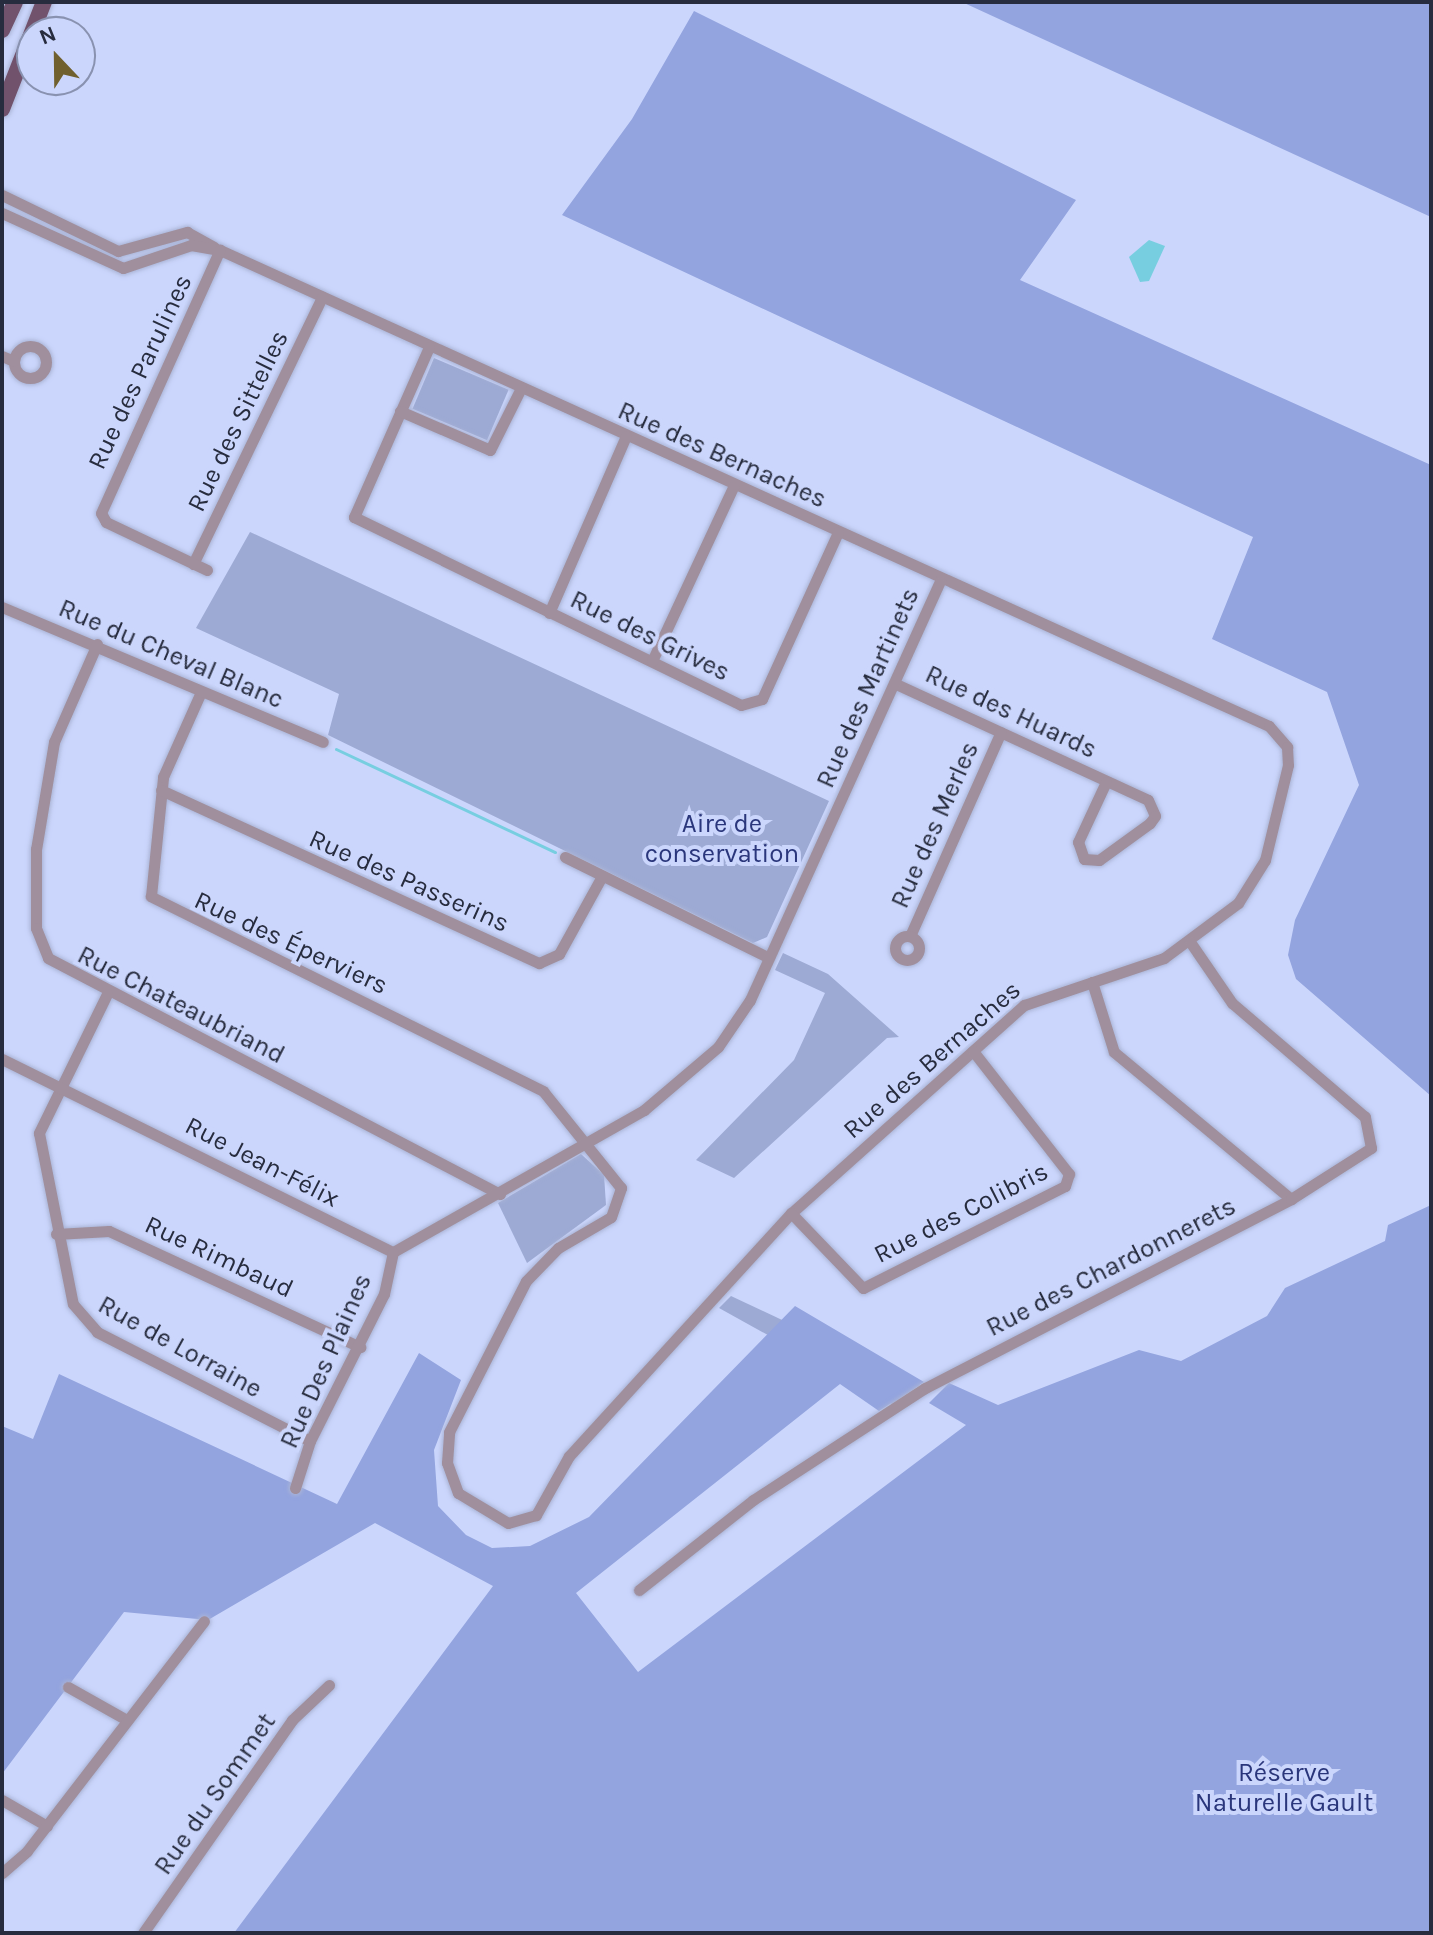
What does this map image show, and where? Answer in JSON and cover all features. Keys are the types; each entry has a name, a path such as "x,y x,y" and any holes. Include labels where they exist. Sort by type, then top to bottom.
{"main road":[{"path":"2,30 15,2"},
{"path":"2,109 44,2"}],"street":[{"name":"Rue des Bernaches","path":"2,195 105,245 126,251 187,232 940,582 1269,726 1283,739 1288,765 1261,869 1238,903 1190,942 1092,982 1036,998 973,1051 791,1213 569,1456 536,1515 508,1523 458,1493 447,1463 449,1432 526,1281 548,1256 619,1209 621,1188 589,1142"},
{"name":"Rue des Bernaches","path":"2,213 123,268 191,245 218,249"},
{"path":"98,258 105,245"},
{"name":"Rue des Parulines","path":"193,564 101,513 218,249"},
{"name":"Rue des Sittelles","path":"193,564 322,297"},
{"path":"429,347 400,411 490,450 521,388"},
{"name":"Rue des Grives","path":"400,411 354,517 549,613 756,705 838,532"},
{"path":"549,613 626,436"},
{"path":"652,661 733,487"},
{"path":"193,564 207,570"},
{"name":"Rue des Martinets","path":"500,1194 589,1142 698,1068 734,1027 896,684 940,582"},
{"name":"Rue du Cheval Blanc","path":"2,607 97,644 201,692 323,742"},
{"name":"Rue Chateaubriand","path":"97,644 54,742 36,849 36,928 56,966 500,1194"},
{"name":"Rue des Huards","path":"896,684 1148,800 1155,816 1099,860 1084,859 1078,842 1106,782"},
{"name":"Rue des Éperviers","path":"201,692 161,790 149,880 158,903 510,1072 558,1105 589,1142"},
{"name":"Rue des Merles","path":"910,936 1001,732"},
{"name":"Rue des Passerins","path":"161,790 539,963 559,954 602,876"},
{"path":"565,857 767,957"},
{"name":"Rue des Chardonnerets","path":"639,1590 753,1500 925,1388 1291,1199 1371,1148 1372,1127 1232,1003 1190,942"},
{"path":"1092,982 1114,1052 1291,1199"},
{"name":"Rue de Lorraine","path":"107,994 60,1085 38,1146 73,1304 86,1324 310,1441"},
{"name":"Rue des Colibris","path":"791,1213 863,1288 1065,1186 1069,1174 973,1051"},
{"name":"Rue Jean-Félix","path":"2,1059 393,1252"},
{"path":"393,1252 500,1194"},
{"name":"Rue Rimbaud","path":"56,1234 109,1231 360,1347"},
{"name":"Rue Des Plaines","path":"295,1488 310,1441 360,1347 393,1252"},
{"path":"2,1873 47,1826 125,1719 204,1621"},
{"name":"Rue du Sommet","path":"143,1933 287,1727 329,1685"},
{"path":"68,1687 125,1719"},
{"path":"2,1800 47,1826"}],"green space":[{"path":"962,2 1431,2 1431,217"},
{"path":"694,11 1076,200 1020,280 1431,465 1431,1096 1296,979 1288,955 1295,920 1359,785 1327,692 1212,639 1253,537 562,215 632,119"},
{"path":"434,358 509,390 487,440 413,409"},
{"name":"Aire de conservation","path":"250,532 829,801 767,937 753,943 328,735 339,694 196,628"},
{"path":"783,953 828,974 899,1037 887,1038 734,1178 696,1160 794,1060 825,993 775,970"},
{"path":"581,1154 604,1175 606,1205 527,1263 498,1203"},
{"name":"Réserve Naturelle Gault","path":"1431,1205 1431,1933 234,1933 493,1586 375,1523 208,1620 124,1612 2,1774 2,1426 33,1439 59,1374 337,1504 419,1353 461,1380 434,1450 438,1506 466,1535 492,1548 530,1546 589,1517 795,1306 924,1382 879,1411 840,1384 576,1593 638,1672 966,1425 929,1403 949,1383 998,1405 1139,1350 1181,1361 1267,1316 1285,1288 1385,1241 1388,1225"},
{"path":"731,1296 920,1385 892,1404 719,1308"}],"shaded area":[{"path":"1149,240 1165,246 1149,281 1140,282 1129,257"}],"waterway":[{"path":"336,749 555,852"}]}
